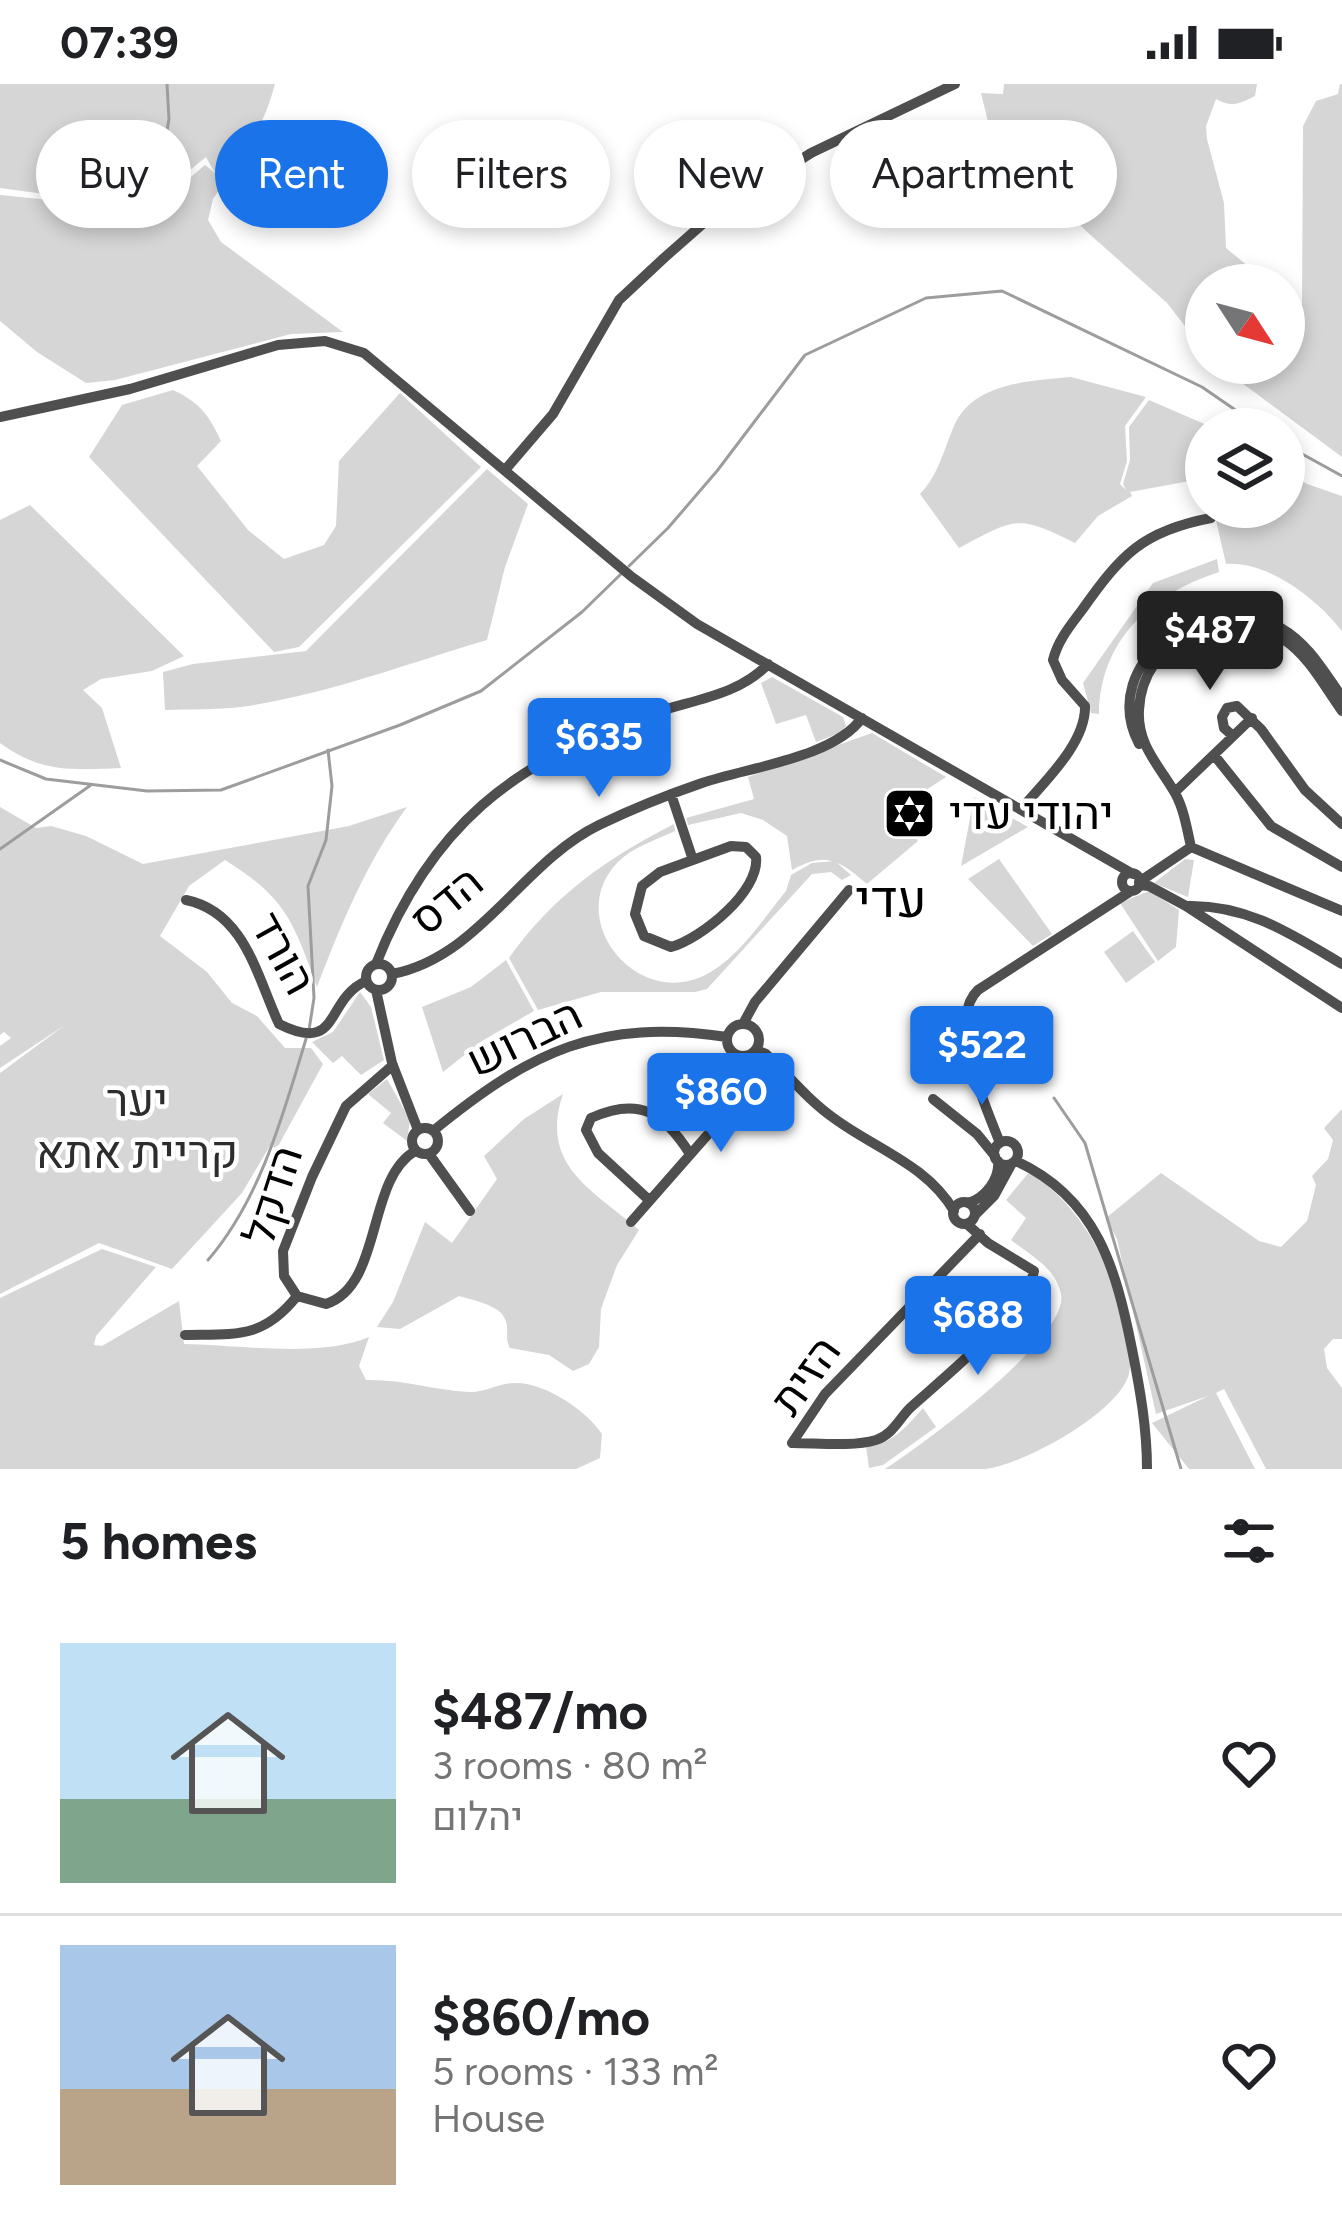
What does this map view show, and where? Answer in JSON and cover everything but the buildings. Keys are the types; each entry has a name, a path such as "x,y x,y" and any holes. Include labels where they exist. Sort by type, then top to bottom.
{"street":[{"path":"505,470 553,414 619,300 664,257 706,221 811,153 955,84"},
{"path":"0,416 130,389 278,345 325,341 364,353 632,577 697,624 1022,808 1134,881 1186,906 1342,1008"},
{"path":"1022,808 1063,758 1084,722 1085,706 1062,680 1053,660 1062,638 1131,548 1185,524"},
{"path":"1191,847 1175,792 1138,742 1131,723 1139,674 1171,634 1205,618 1246,616 1282,629 1304,645 1342,697"},
{"path":"1152,761 1139,722 1146,677 1167,648 1207,626 1245,624 1278,636 1299,651 1342,711"},
{"path":"418,1130 393,1066 369,969 376,964 418,876 446,838 490,798 578,743 638,718 741,686 768,664"},
{"path":"1233,736 1222,722 1227,708 1237,706 1252,718 1291,773 1342,824"},
{"name":"הדס","path":"392,974 429,964 461,942 534,870 574,839 671,794 840,740 862,718"},
{"path":"1175,792 1252,718"},
{"path":"1214,755 1271,826 1342,867"},
{"path":"671,794 693,860"},
{"path":"737,845 756,856 757,871 749,887 700,934 680,945 662,946 644,936 637,924 637,894 650,878 693,860 737,845"},
{"path":"954,1211 987,1190 997,1174 1000,1143 964,1031 967,1002 1134,881 1191,847"},
{"path":"1191,847 1342,911"},
{"path":"631,1222 732,1107 734,1054 727,1037 743,1024 755,1003 849,890"},
{"name":"הורד","path":"186,900 202,903 225,918 255,964 279,1024 298,1034 318,1033 327,1027 345,995 371,986"},
{"path":"1186,906 1224,907 1258,917 1342,964"},
{"path":"371,986 388,986 392,974 376,964"},
{"path":"743,1024 757,1032 756,1051"},
{"name":"הברוש","path":"434,1131 513,1072 591,1039 638,1030 727,1037"},
{"path":"734,1054 766,1054 824,1111 908,1163 947,1200 957,1221 971,1219 994,1196 1014,1162 1018,1154 1014,1144 1000,1143"},
{"name":"הדקל","path":"393,1066 346,1106 312,1177 282,1266 288,1287 297,1296 326,1304 344,1294 357,1274 392,1178 415,1150"},
{"path":"933,1099 977,1134 996,1158 1036,1170 1070,1200 1096,1234 1114,1269 1142,1396 1147,1469"},
{"path":"650,1200 592,1146 586,1130 591,1118 619,1110 649,1111 673,1127 690,1154"},
{"path":"418,1130 434,1131 438,1146 429,1154"},
{"path":"418,1130 412,1139 415,1150 429,1154 470,1210"},
{"path":"967,1203 971,1219"},
{"name":"הזית","path":"971,1219 988,1243 1030,1267 1036,1276 994,1330 879,1439 792,1443 825,1394 980,1234"},
{"name":"הדקל","path":"185,1335 255,1331 282,1316 297,1296"}],"green space":[{"path":"0,84 275,84 262,120 215,120 215,173 206,157 191,169 191,120 36,120 36,193 0,188"},
{"path":"1004,84 1257,84 1255,96 1240,103 1216,99 1206,126 1224,203 1226,248 1245,264 1185,264 1185,326 1167,303 1083,228 1117,228 1117,120 988,120 981,93 1003,94"},
{"path":"1342,84 1342,457 1305,430 1305,408 1276,408 1243,384 1305,384 1303,126 1316,101 1338,94"},
{"path":"205,165 215,173 208,220 221,242 343,332 291,334 115,380 86,383 0,321 0,195 36,199 36,228 191,228 191,177"},
{"path":"1071,377 1146,397 1125,426 1127,461 1120,484 1126,490 1129,427 1149,400 1185,416 1185,482 1130,492 1132,496 1098,516 1075,543 1040,527 1017,523 959,548 920,494 936,471 963,411 989,392"},
{"path":"173,390 202,410 221,441 197,466 248,530 284,559 324,545 336,526 339,461 400,393 481,467 299,647 274,652 89,457 122,405"},
{"path":"487,469 528,504 505,567 487,640 272,702 165,710 163,672 306,651"},
{"path":"1305,483 1342,496 1342,631 1291,585 1259,569 1226,564 1218,528 1305,528"},
{"path":"30,505 184,656 152,671 101,679 83,690 102,708 121,768 43,765 0,743 0,520"},
{"path":"1217,559 1219,572 1172,593 1134,623 1109,663 1099,714 1091,713 1083,683 1153,583"},
{"path":"772,677 843,717 846,726 816,742 806,715 776,724 761,683"},
{"path":"872,733 946,777 895,810 918,841 867,884 832,861 814,861 792,870 787,836 763,820 741,813 688,825 686,818 754,799 748,777"},
{"path":"974,797 1028,827 961,866"},
{"name":"יער קריית אתא","path":"0,807 36,828 51,826 86,836 143,864 349,826 407,807 367,871 317,987 301,945 275,899 225,860 189,886 160,936 207,972 232,1003 257,1016 285,1048 311,1048 323,1064 276,1150 271,1144 242,1193 172,1269 99,1243 0,1294 0,1073 65,1025 0,1068 0,1046 11,1038 4,1032 0,1035"},
{"path":"674,824 675,831 618,862 603,884 599,907 603,930 614,951 631,968 652,979 676,983 714,970 758,927 786,891 791,875 812,863 835,861 851,875 842,880 831,872 812,874 707,989 601,992 538,1010 509,958 583,880"},
{"path":"999,859 1052,934 1033,946 968,879"},
{"path":"1185,859 1194,860 1188,897 1154,883"},
{"path":"1149,891 1179,910 1176,947 1158,961 1120,903"},
{"path":"1133,931 1155,962 1126,983 1104,952"},
{"path":"506,960 534,1011 482,1041 443,1072 422,1007 471,987"},
{"path":"360,992 371,1007 384,1060 361,1075 342,1056 333,1063 312,1042 333,1032"},
{"path":"387,1079 410,1120 407,1141 383,1123 391,1113 368,1094"},
{"path":"563,1094 557,1119 564,1157 588,1188 639,1230 617,1265 601,1309 599,1347 589,1364 573,1371 549,1355 510,1348 502,1314 459,1296 400,1329 377,1327 393,1302 425,1222 452,1243 497,1179 484,1156 524,1119"},
{"path":"1342,1109 1342,1339 1333,1339 1324,1349 1327,1368 1342,1388 1342,1469 1266,1469 1224,1389 1216,1393 1255,1469 1189,1469 1152,1423 1208,1396 1156,1414 1117,1239 1106,1218 1161,1173 1259,1241 1281,1247 1307,1221 1316,1185 1312,1176 1328,1159 1333,1140 1324,1128"},
{"path":"1030,1171 1075,1214 1105,1265 1127,1341 1128,1377 1119,1392 1087,1421 1022,1458 986,1469 885,1469 990,1389 1042,1336 1057,1313 1061,1294 1054,1277 1011,1240 1026,1218 1006,1200"},
{"path":"102,1249 156,1267 96,1336 94,1345 102,1346 179,1301 184,1344 303,1349 369,1337 359,1366 366,1380 469,1392 515,1383 539,1387 575,1407 595,1425 602,1434 600,1458 576,1469 0,1469 0,1298"},
{"path":"923,1408 936,1427 883,1465 869,1468 866,1446 891,1439"}],"waterway":[{"path":"167,84 169,120"},
{"path":"629,566 717,471 805,355 926,298 1002,291 1202,387 1232,408"},
{"path":"1305,456 1342,476"},
{"path":"0,760 46,779 147,791 221,790 481,691 582,612 622,573"},
{"path":"309,1030 314,998 308,886 326,840 332,786 328,750"},
{"path":"0,849 91,785"},
{"path":"208,1260 256,1184 306,1039"},
{"path":"1054,1098 1085,1143 1181,1469"}],"place":[{"name":"יהודי עדי","path":"910,813"}],"district":[{"name":"עדי","path":"891,899"}]}
